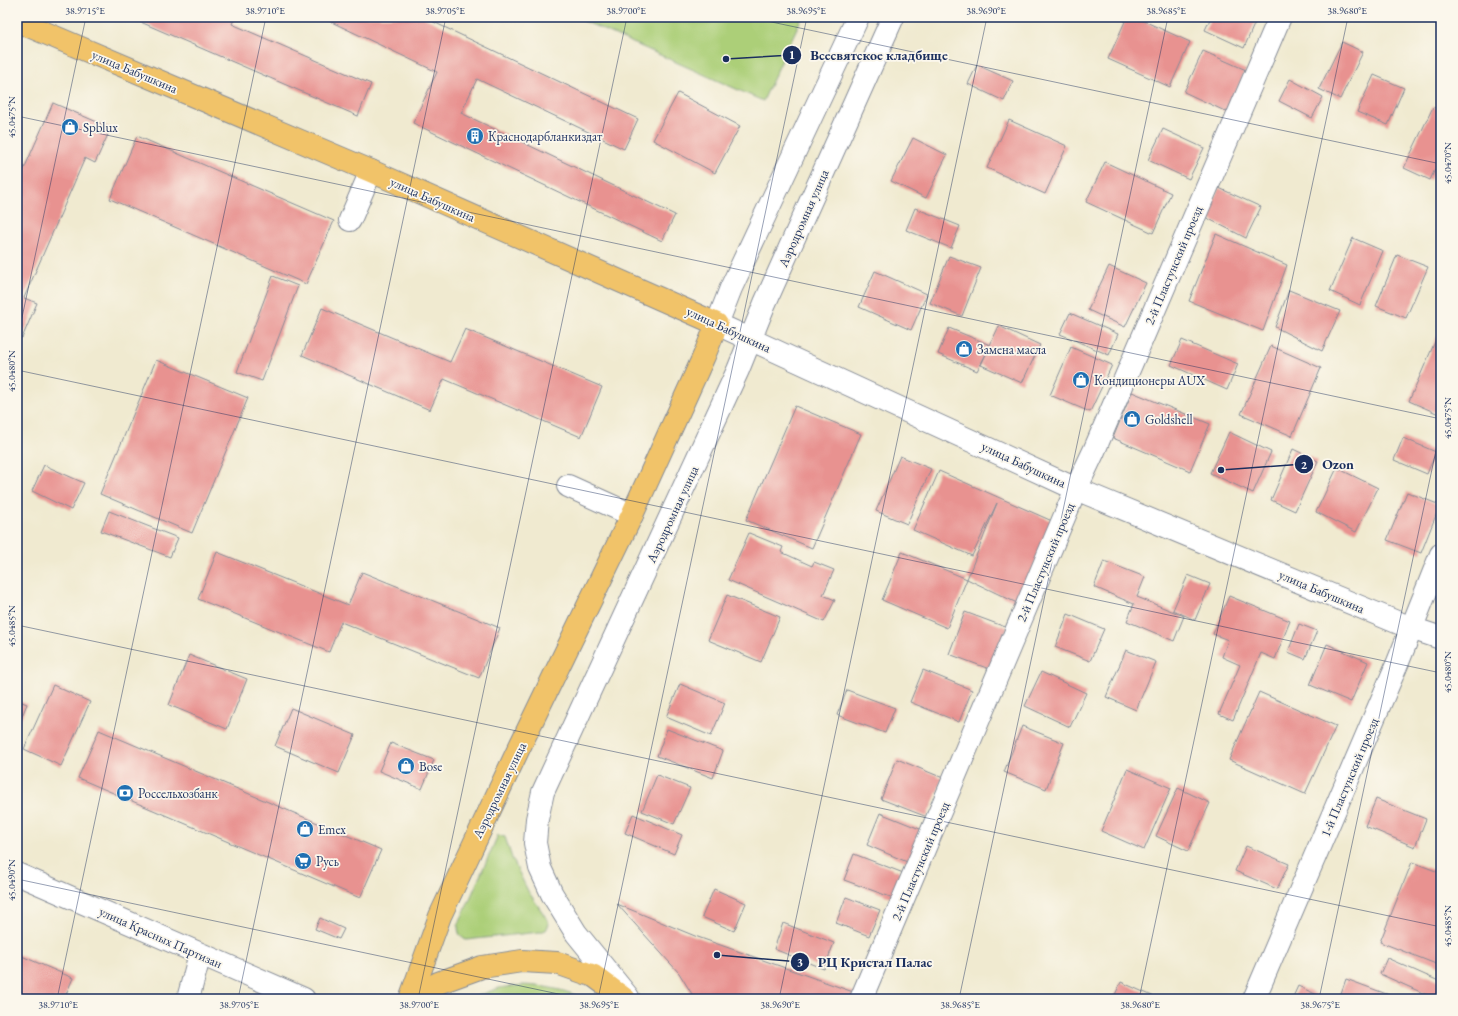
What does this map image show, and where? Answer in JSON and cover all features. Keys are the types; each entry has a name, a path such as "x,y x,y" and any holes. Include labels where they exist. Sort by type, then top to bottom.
{"main road":[{"name":"улица Бабушкина","path":"17,21 371,171 717,324"},
{"name":"Аэродромная улица","path":"410,999 440,916 460,871 632,515 717,324"},
{"path":"421,999 438,983 482,967 522,961 556,963 594,976 625,999"}],"street":[{"name":"Аэродромная улица","path":"717,324 731,288 858,17"},
{"name":"Аэродромная улица","path":"630,999 576,933 552,894 540,868 535,844 537,820 544,792 738,370 750,339 893,17"},
{"name":"2-й Пластунский проезд","path":"861,999 1076,489 1094,451 1280,17"},
{"path":"350,220 371,171"},
{"name":"улица Бабушкина","path":"717,324 1076,489 1411,628 1441,638"},
{"path":"568,486 632,515"},
{"name":"1-й Пластунский проезд","path":"1254,999 1398,662 1441,554"},
{"name":"улица Красных Партизан","path":"17,874 304,999"},
{"path":"189,999 200,954"}],"green space":[{"path":"575,17 802,17 763,101"},
{"path":"498,835 505,837 512,858 528,891 549,924 546,930 540,932 466,940 462,938 458,931 458,926"},
{"path":"523,985 554,989 584,999 469,999 499,988"}],"building":[{"path":"129,17 235,17 232,24 371,84 358,116"},
{"name":"Краснодарбланкиздат","path":"321,17 423,17 638,119 624,149 477,79 461,113 675,215 662,241 413,123 437,72"},
{"path":"1127,17 1135,17 1190,42 1170,87 1108,59"},
{"path":"1211,17 1250,17 1256,20 1244,48 1205,30"},
{"path":"1342,42 1363,52 1340,99 1319,89"},
{"path":"1203,51 1246,70 1227,112 1184,92"},
{"path":"977,65 1013,81 1004,101 968,84"},
{"path":"1374,75 1404,88 1388,125 1357,112"},
{"path":"1290,79 1323,97 1312,118 1279,101"},
{"path":"678,93 740,126 715,173 653,140"},
{"path":"53,103 111,128 95,163 85,158 24,298 37,303 22,338 17,336 17,185"},
{"path":"1433,107 1441,110 1441,157 1430,180 1404,168"},
{"path":"1009,120 1067,146 1045,194 987,168"},
{"path":"1163,129 1204,148 1189,179 1148,160"},
{"path":"137,136 334,221 306,284 110,199"},
{"path":"913,138 947,155 926,198 891,181"},
{"path":"1105,162 1171,193 1153,233 1086,202"},
{"path":"1219,188 1261,207 1246,238 1205,217"},
{"path":"915,208 960,226 951,248 906,230"},
{"path":"1216,234 1287,265 1263,331 1189,301"},
{"path":"1353,238 1383,251 1360,305 1330,291"},
{"path":"1397,255 1428,267 1406,318 1376,306"},
{"path":"949,256 981,268 962,316 930,303"},
{"path":"1109,266 1146,283 1125,327 1088,310"},
{"path":"875,271 927,294 911,330 859,307"},
{"path":"273,276 298,286 262,381 237,372"},
{"path":"1289,290 1340,311 1322,351 1275,327"},
{"path":"322,308 450,362 465,329 602,387 581,437 444,379 430,410 302,355"},
{"path":"1070,313 1118,334 1109,355 1060,334"},
{"path":"999,326 1040,345 1022,383 981,365 986,354 977,371 938,354 949,328 990,345"},
{"path":"1441,328 1441,415 1409,401"},
{"path":"1182,340 1238,364 1227,390 1171,365"},
{"path":"1271,346 1321,368 1292,436 1241,414"},
{"path":"1071,347 1112,365 1090,412 1050,395"},
{"path":"156,360 248,398 192,533 100,494"},
{"path":"1132,392 1210,424 1190,471 1113,438"},
{"path":"795,406 861,434 812,548 746,520"},
{"path":"1229,432 1271,452 1253,493 1210,473"},
{"path":"1403,438 1436,452 1427,474 1394,460"},
{"path":"1293,449 1318,461 1295,511 1271,500"},
{"path":"900,456 931,469 907,524 876,511"},
{"path":"44,465 84,483 71,510 32,491"},
{"path":"1337,468 1378,488 1356,532 1316,512"},
{"path":"939,471 1052,521 1019,604 967,579 997,503 972,556 913,530"},
{"path":"1407,492 1440,505 1421,553 1387,540"},
{"path":"109,511 178,538 170,557 101,531"},
{"path":"749,533 783,547 781,552 812,566 814,562 834,570 823,595 835,600 824,622 728,580"},
{"path":"217,552 348,605 362,572 500,628 479,678 341,622 329,652 198,599"},
{"path":"902,552 967,579 947,628 882,600"},
{"path":"1104,561 1145,577 1137,597 1184,616 1174,641 1127,621 1134,604 1094,587"},
{"path":"1188,575 1210,584 1195,620 1173,610"},
{"path":"727,595 780,617 761,662 708,640"},
{"path":"1229,596 1290,621 1275,659 1261,653 1233,720 1219,714 1240,665 1222,657 1228,640 1213,634"},
{"path":"965,612 1008,628 992,670 949,654"},
{"path":"1068,614 1104,629 1090,661 1055,647"},
{"path":"1299,624 1317,631 1305,659 1288,652"},
{"path":"1327,644 1368,662 1351,702 1310,685"},
{"path":"1126,650 1156,662 1136,710 1106,697"},
{"path":"189,655 247,679 227,729 169,705"},
{"path":"923,670 972,690 959,722 910,702"},
{"path":"1041,672 1086,693 1070,727 1025,706"},
{"path":"680,684 725,703 711,736 666,717"},
{"path":"53,685 90,702 61,766 24,749"},
{"path":"847,690 895,708 885,733 837,715"},
{"path":"1259,692 1336,726 1305,794 1229,760"},
{"path":"17,700 27,704 17,728"},
{"path":"291,708 355,735 339,773 275,746"},
{"path":"1022,726 1064,743 1046,789 1004,772"},
{"path":"667,729 723,751 713,778 657,756"},
{"path":"99,730 381,850 360,898 78,778"},
{"name":"Bose","path":"391,743 434,760 422,789 379,771"},
{"path":"897,759 943,778 927,817 881,799"},
{"path":"1127,769 1171,788 1144,850 1101,831"},
{"path":"657,775 690,788 674,824 642,811"},
{"path":"1178,788 1210,803 1188,851 1156,836"},
{"path":"1376,799 1426,819 1415,847 1365,826"},
{"path":"880,813 925,831 912,864 867,845"},
{"path":"633,814 682,835 674,854 625,833"},
{"path":"1246,846 1289,864 1277,889 1235,871"},
{"path":"854,854 906,874 896,899 844,880"},
{"path":"1412,862 1441,873 1441,966 1380,942"},
{"path":"714,889 746,903 734,931 702,917"},
{"path":"846,897 880,910 869,936 836,923"},
{"path":"617,904 695,936 856,993 853,999 695,999 679,973"},
{"path":"320,918 344,929 339,939 315,929"},
{"path":"783,923 834,943 824,969 774,949"},
{"path":"17,954 73,978 64,999 17,999"},
{"path":"1387,958 1441,982 1434,998 1380,974"},
{"path":"1346,979 1400,999 1339,999"},
{"path":"1121,982 1159,999 1113,999"},
{"path":"1298,986 1326,999 1292,999"}],"place":[{"name":"Всесвятское кладбище","path":"726,59"},
{"name":"Spblux","path":"70,127"},
{"name":"Краснодарбланкиздат","path":"475,136"},
{"name":"Замена масла","path":"964,349"},
{"name":"Кондиционеры AUX","path":"1081,380"},
{"name":"Goldshell","path":"1132,419"},
{"name":"Ozon","path":"1221,470"},
{"name":"Bose","path":"406,766"},
{"name":"Россельхозбанк","path":"125,793"},
{"name":"Emex","path":"305,829"},
{"name":"Русь","path":"303,861"},
{"name":"РЦ Кристал Палас","path":"717,955"}]}
